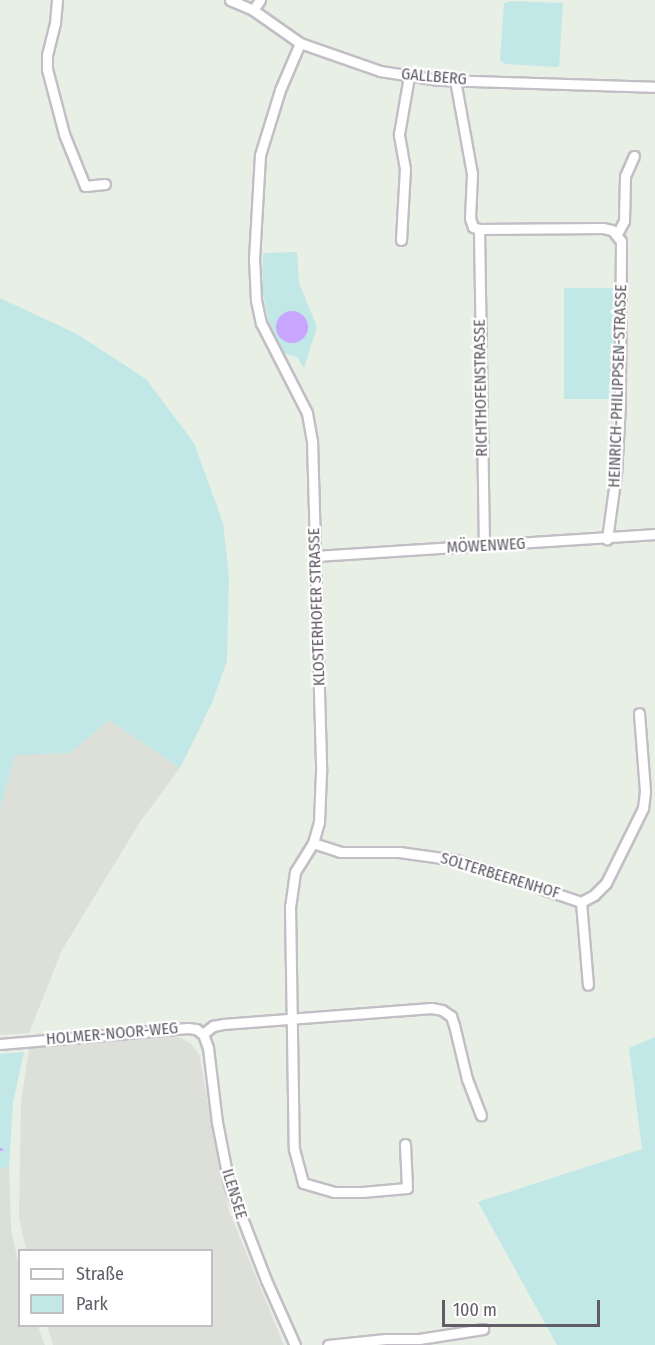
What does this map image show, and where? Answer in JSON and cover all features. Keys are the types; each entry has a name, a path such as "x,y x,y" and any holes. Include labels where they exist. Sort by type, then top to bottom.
{"street":[{"path":"57,0 55,23 47,55 47,69 64,134 85,186 105,183"},
{"name":"GALLBERG","path":"230,0 253,10 300,43 380,71 455,80 655,87"},
{"path":"253,10 260,0"},
{"name":"KLOSTERHOFER STRASSE","path":"300,43 280,90 260,155 254,258 256,300 261,323 307,413 312,441 321,772 319,822 313,843 295,872 290,906 294,1149 303,1183 334,1192 407,1188 405,1144"},
{"path":"401,240 405,169 399,134 409,76"},
{"path":"455,80 472,174 470,218 473,227 479,229 603,228 617,234"},
{"name":"HEINRICH-PHILIPPSEN-STRASSE","path":"607,539 616,474 620,403 623,250 617,234 624,221 625,176 634,156"},
{"name":"RICHTHOFENSTRASSE","path":"479,229 484,546"},
{"name":"MÖWENWEG","path":"316,556 607,539 655,534"},
{"name":"SOLTERBEERENHOF","path":"313,843 340,852 399,852 456,860 581,902 594,896 606,883 643,808 645,791 639,713"},
{"name":"SOLTERBEERENHOF","path":"581,902 588,985"},
{"name":"HOLMER-NOOR-WEG","path":"0,1044 187,1028 196,1029 203,1034 217,1024 431,1008 442,1010 451,1016 467,1079 481,1115"},
{"name":"ILENSEE","path":"203,1034 208,1048 217,1122 233,1195 266,1280 295,1345"},
{"path":"328,1345 386,1339 419,1339 483,1329"}],"shaded area":[{"path":"292,311 303,316 308,327 303,338 292,343 281,338 276,327 281,316"},
{"path":"109,720 180,768 140,822 62,950 29,1033 0,1035 0,809 15,754 70,753"},
{"path":"177,1036 191,1044 199,1055 229,1211 284,1345 53,1345 47,1327 213,1327 213,1249 26,1249 19,1217 21,1102 29,1049 62,1043"},
{"path":"9,1166 11,1229 18,1261 18,1327 38,1327 45,1345 0,1345 0,1169"}],"green space":[{"path":"511,1 563,3 559,67 505,64 500,60 504,3"},
{"path":"297,252 299,283 317,327 304,368 297,357 284,353 269,322 262,290 263,253"},
{"path":"564,288 614,288 614,399 564,399"},
{"path":"0,298 77,334 146,379 194,443 223,523 229,576 227,661 212,703 180,768 109,720 70,753 15,755 0,809"},
{"path":"655,1037 655,1345 557,1345 478,1202 642,1149 629,1048"},
{"path":"24,1052 13,1103 9,1166 0,1169 0,1054"}]}
